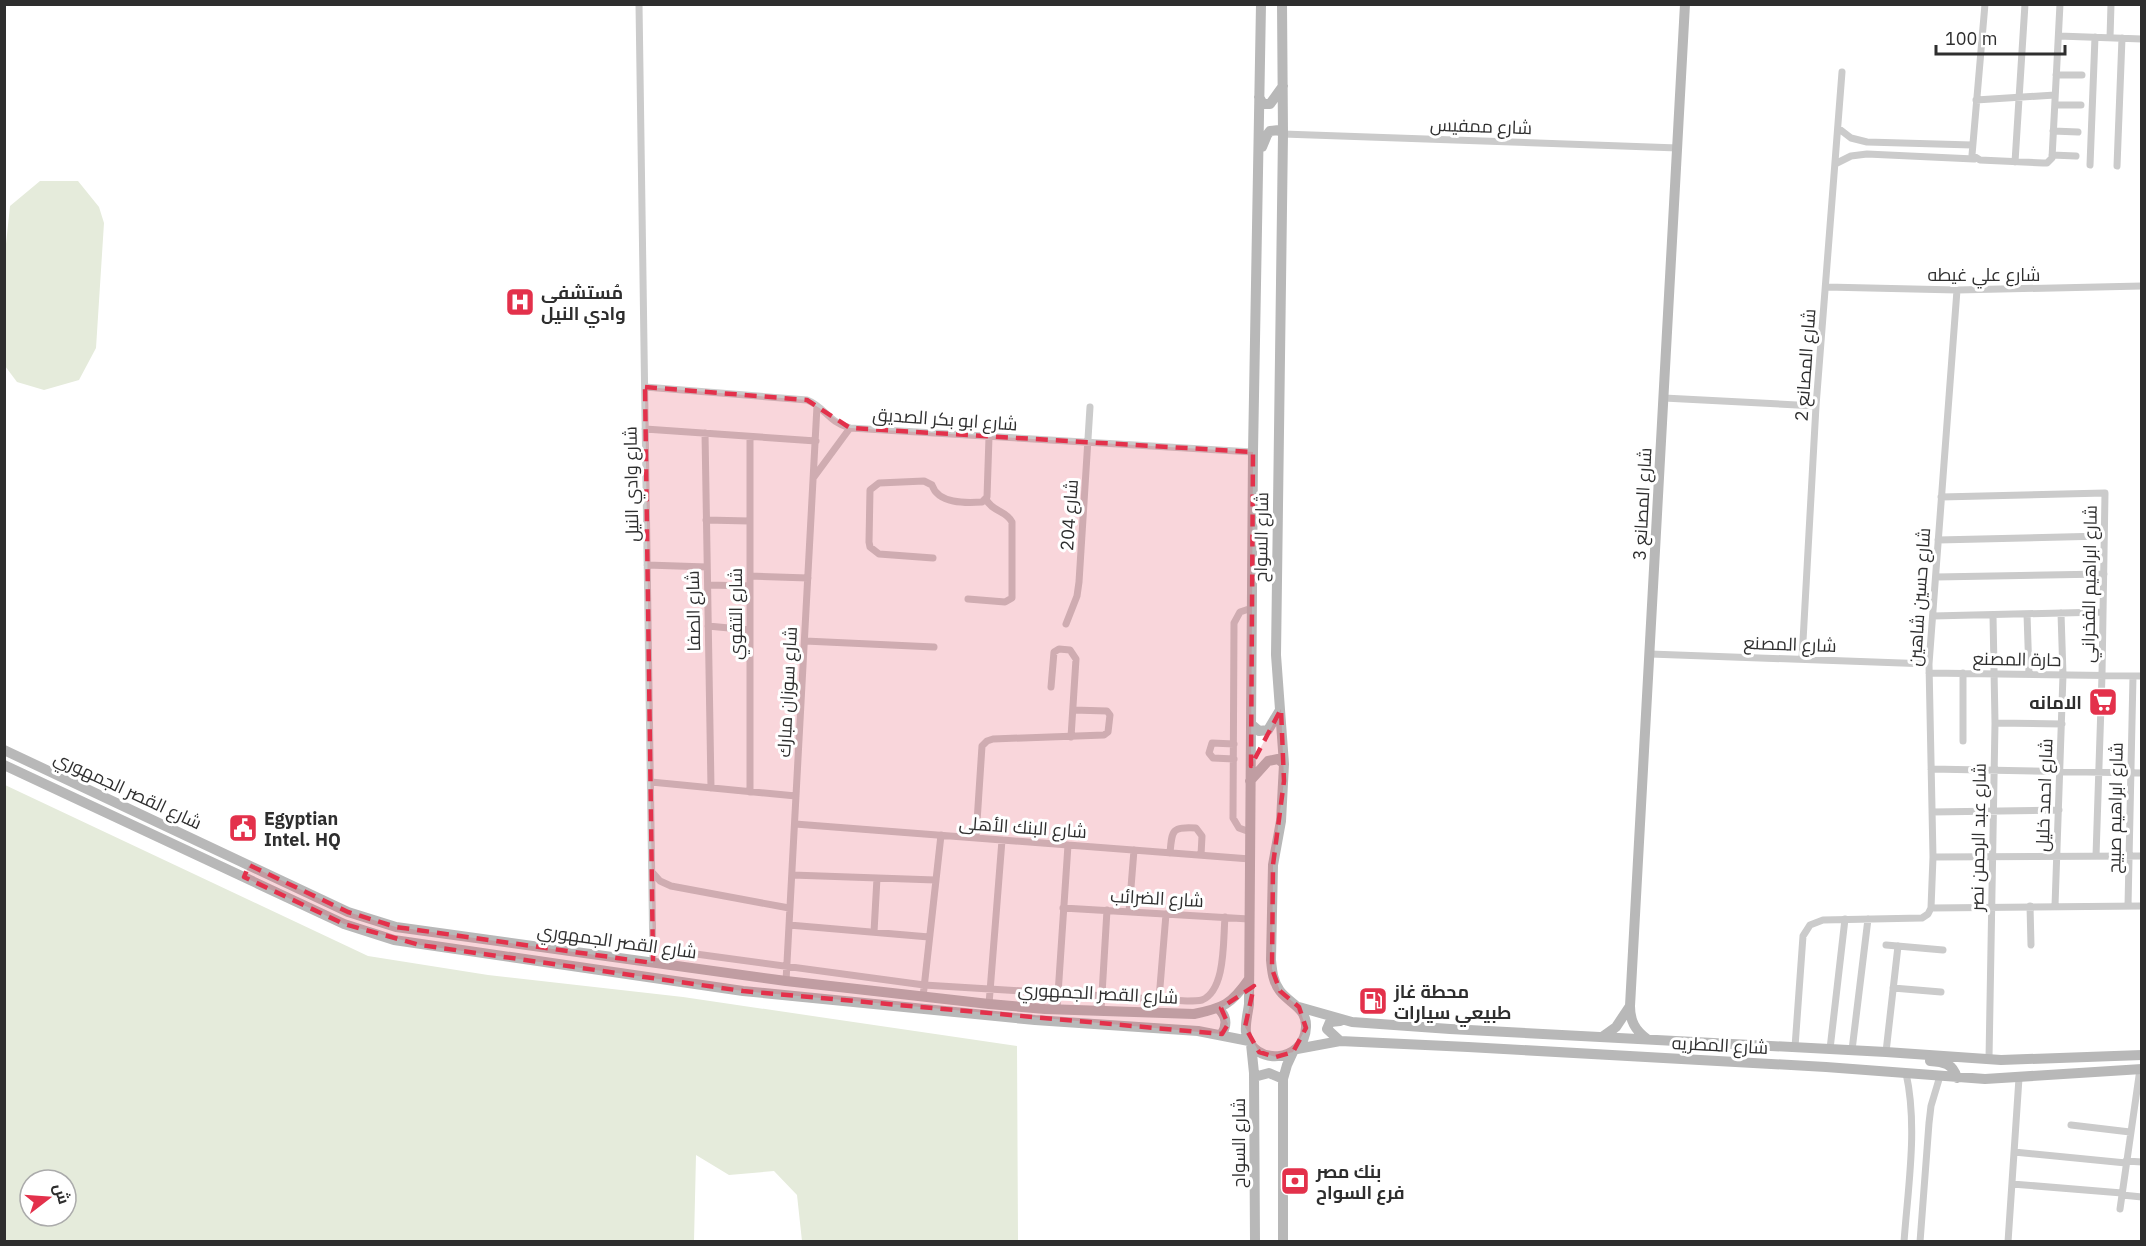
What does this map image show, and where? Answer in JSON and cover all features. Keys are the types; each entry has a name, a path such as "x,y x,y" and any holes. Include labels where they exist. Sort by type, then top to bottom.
{"main road":[{"name":"شارع السواح","path":"1255,1242 1254,1077 1246,1023 1249,1004 1253,452 1261,4"},
{"name":"شارع السواح","path":"1282,4 1283,134 1276,655 1284,764 1281,821 1273,866 1271,960 1272,974 1280,991 1299,1007"},
{"name":"شارع المصانع 3","path":"1647,1039 1640,1034 1632,1021 1630,1006 1686,4"},
{"path":"1259,97 1262,103 1268,105 1283,86"},
{"path":"1259,156 1268,132 1276,129 1283,134"},
{"path":"1251,724 1259,731 1268,730 1281,709"},
{"name":"شارع القصر الجمهوري","path":"4,750 348,912 396,927 786,981 988,1004 1194,1014 1219,1009"},
{"path":"1250,781 1268,760 1274,759 1284,764"},
{"name":"شارع القصر الجمهوري","path":"4,765 344,924 386,938 420,945 742,991 1035,1020 1187,1030 1222,1034 1250,1042"},
{"path":"223,867 228,855"},
{"path":"244,877 249,865"},
{"path":"1222,1034 1225,1029 1225,1018 1219,1009 1236,996 1249,979"},
{"path":"1602,1037 1622,1021 1630,1006"},
{"path":"1283,1242 1283,1079 1287,1065 1303,1039 1306,1028 1304,1016 1299,1007"},
{"name":"شارع المطريه","path":"1299,1007 1346,1021 1987,1059 2064,1059 2142,1055"},
{"path":"1340,1041 1328,1031 1327,1027 1333,1022 1346,1021"},
{"name":"شارع المطريه","path":"1295,1050 1340,1041 1480,1047 1985,1079 2140,1069"},
{"path":"1250,1042 1259,1052 1270,1056 1281,1057 1295,1050"},
{"path":"1912,1053 1918,1060 1947,1064 1954,1070 1957,1078"},
{"path":"1985,1079 1982,1071 1987,1059"},
{"path":"1254,1077 1269,1073 1283,1079"}],"street":[{"name":"شارع وادي النيل","path":"639,4 654,963"},
{"path":"1974,159 1971,151 1985,4"},
{"path":"2014,162 2025,4"},
{"path":"1835,164 1851,156 1867,154 2047,163 2052,158 2060,4"},
{"path":"2110,38 2111,4"},
{"path":"2059,36 2142,39"},
{"path":"2090,165 2095,37"},
{"path":"2117,166 2122,38"},
{"name":"شارع المصانع 2","path":"1802,659 1816,406 1842,72"},
{"path":"2056,75 2082,75"},
{"path":"1976,100 2055,95"},
{"path":"2055,105 2081,105"},
{"path":"1838,128 1851,138 1867,142 1972,145"},
{"path":"2053,130 2078,132"},
{"name":"شارع ممفيس","path":"1283,134 1678,148"},
{"path":"2052,155 2076,156"},
{"name":"شارع علي غيطه","path":"1826,287 1957,290 2142,286"},
{"name":"شارع حسين شاهين","path":"1931,908 1933,857 1929,664 1957,290"},
{"name":"شارع ابو بكر الصديق","path":"645,387 807,400 818,405 833,421 850,428 1253,452"},
{"path":"1664,398 1816,406"},
{"name":"شارع سوزان مبارك","path":"786,981 818,405"},
{"name":"شارع 204","path":"1066,624 1079,582 1090,407"},
{"path":"813,477 850,428"},
{"path":"645,429 816,441"},
{"name":"شارع الصفا","path":"705,433 711,788"},
{"name":"شارع التقوي","path":"750,437 750,792"},
{"path":"968,599 1005,602 1012,598 1012,522 1007,514 991,507 986,499 989,437"},
{"path":"933,558 879,554 874,551 868,542 868,494 875,484 924,481 933,485 936,494 943,499 980,503 986,499"},
{"name":"شارع ابراهيم الفخراني","path":"1941,497 2105,493 2096,856"},
{"path":"706,520 749,521"},
{"path":"1938,540 2104,536"},
{"path":"647,565 707,567"},
{"path":"1936,577 2104,574"},
{"path":"750,576 808,578"},
{"path":"708,585 750,586"},
{"path":"1250,832 1239,828 1233,818 1234,623 1240,612 1252,608"},
{"path":"1933,616 2103,612"},
{"name":"شارع احمد خليل","path":"2055,906 2062,724 2061,613"},
{"path":"2027,614 2029,674"},
{"name":"شارع عبد الرحمن نصر","path":"1987,1059 1993,856 1994,615"},
{"path":"708,626 750,630"},
{"path":"805,641 934,647"},
{"path":"1051,687 1053,655 1059,649 1071,650 1076,659 1071,736"},
{"name":"شارع المصنع","path":"1650,654 1929,664"},
{"name":"حارة المصنع","path":"1929,673 2142,676"},
{"path":"1963,673 1963,741"},
{"name":"شارع ابراهيم صبيح","path":"2128,906 2133,676"},
{"path":"975,837 982,746 993,739 1104,735 1109,729 1110,715 1107,711 1073,710"},
{"path":"1995,723 2062,724"},
{"path":"1234,744 1212,743 1209,753 1213,758 1234,759"},
{"path":"1932,769 2142,773"},
{"path":"651,782 796,796"},
{"path":"1932,812 2059,810"},
{"name":"شارع البنك الأهلى","path":"795,824 1250,859"},
{"path":"1170,853 1174,830 1179,827 1196,828 1202,836 1201,855"},
{"path":"923,997 941,835"},
{"path":"988,1004 1002,840"},
{"path":"1057,1009 1068,845"},
{"path":"1129,912 1134,850"},
{"path":"1933,857 2142,856"},
{"path":"652,872 660,881 671,886 789,908"},
{"path":"792,875 935,880"},
{"path":"874,932 878,878"},
{"path":"2030,906 2031,945"},
{"path":"1795,1047 1803,936 1805,930 1816,921 1922,918 1931,908 2142,906"},
{"name":"شارع الضرائب","path":"1064,908 1249,919"},
{"path":"1101,1011 1107,910"},
{"path":"1159,999 1166,914"},
{"path":"681,952 924,985 1201,1000 1212,992 1219,981 1225,917"},
{"path":"1830,1049 1845,919"},
{"path":"1852,1050 1868,919"},
{"path":"789,925 929,937"},
{"path":"1886,945 1943,950"},
{"path":"1886,1052 1898,946"},
{"path":"1893,988 1941,992"},
{"path":"2120,1209 2140,1069"},
{"path":"1904,1242 1912,1125 1911,1098 1906,1073"},
{"path":"1920,1242 1929,1122 1940,1076"},
{"path":"2008,1242 2019,1078"},
{"path":"2072,1125 2130,1132"},
{"path":"2014,1152 2142,1162"},
{"path":"2012,1184 2142,1197"}],"highlighted area":[{"path":"645,387 807,400 850,428 1253,452 1251,766 1281,709 1284,781 1273,865 1272,969 1280,991 1299,1007 1306,1028 1293,1052 1276,1057 1259,1052 1245,1027 1254,986 1221,1008 1228,1024 1222,1034 743,991 420,945 344,924 244,877 249,865 348,912 396,927 653,963"}],"green space":[{"path":"40,181 78,181 99,207 104,223 96,348 79,380 44,390 17,382 5,366 4,263 10,206"},
{"path":"5,785 368,956 488,975 683,997 1017,1046 1018,1241 802,1241 797,1195 774,1171 729,1175 696,1155 694,1241 5,1241"}],"place":[{"name":"مُستشفى وادي النيل","path":"520,302"},
{"name":"الامانه","path":"2103,702"},
{"name":"Egyptian Intel. HQ","path":"243,828"},
{"name":"محطة غاز طبيعي سيارات","path":"1373,1001"},
{"name":"بنك مصر فرع السواح","path":"1295,1181"}]}
